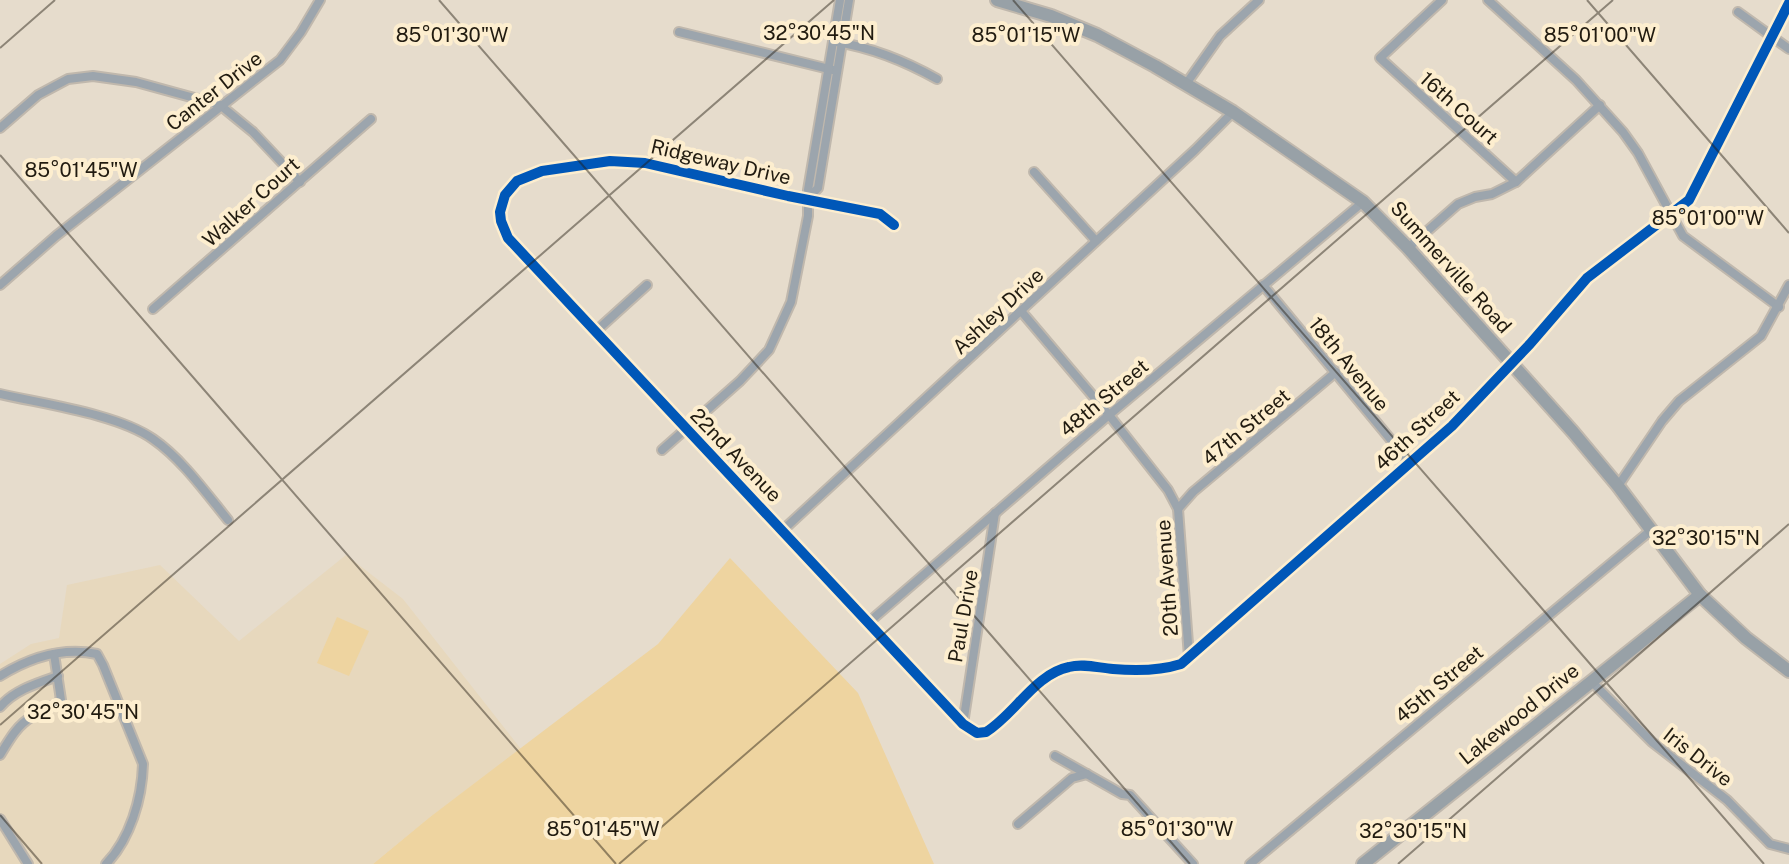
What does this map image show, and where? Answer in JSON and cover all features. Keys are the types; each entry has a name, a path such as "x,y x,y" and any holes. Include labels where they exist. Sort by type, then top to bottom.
{"main road":[{"name":"Summerville Road","path":"997,0 1029,4 1097,35 1186,84 1233,112 1363,202 1408,248 1618,486 1700,595 1746,638 1789,671"},
{"name":"Lakewood Drive","path":"1363,864 1700,595"}],"street":[{"name":"Canter Drive","path":"0,285 56,236 280,60 320,0"},
{"path":"662,450 759,364 782,327 797,276 808,216 807,199 833,70 840,0"},
{"path":"837,42 849,0"},
{"path":"1186,84 1220,36 1259,0"},
{"name":"16th Court","path":"1442,0 1380,58 1516,182"},
{"path":"1488,0 1600,105 1638,153 1683,236 1779,307"},
{"name":"46th Street","path":"963,724 977,733 986,732 1053,674 1068,667 1164,670 1181,664 1452,426 1587,278 1689,200 1789,3"},
{"path":"1738,12 1789,49"},
{"path":"679,32 833,70"},
{"path":"837,42 899,59 937,79"},
{"path":"0,128 52,85 85,76 136,82 220,105 253,132 300,182"},
{"path":"1408,248 1458,204 1492,194 1516,182 1600,105"},
{"name":"Ashley Drive","path":"783,530 1233,112"},
{"name":"Walker Court","path":"153,309 371,119"},
{"name":"Ridgeway Drive","path":"502,203 510,187 524,176 619,161 645,163 880,214 894,225"},
{"path":"1034,172 1096,241"},
{"name":"48th Street","path":"869,622 1363,202"},
{"name":"22nd Avenue","path":"502,203 501,221 508,238 963,724"},
{"path":"595,332 647,285"},
{"name":"18th Avenue","path":"1263,285 1410,463"},
{"path":"1618,486 1679,401 1761,336 1788,292"},
{"name":"20th Avenue","path":"1021,311 1109,415 1168,490 1178,509 1189,657"},
{"name":"47th Street","path":"1178,509 1193,492 1336,372"},
{"path":"0,394 139,430 167,451 228,520"},
{"name":"Paul Drive","path":"963,724 995,513"},
{"name":"45th Street","path":"1250,864 1650,531"},
{"path":"0,676 17,665 74,649 97,654 143,764 143,781 126,837 106,864"},
{"path":"0,755 14,732 31,717 61,700 54,654"},
{"path":"0,707 27,687 58,676"},
{"name":"Iris Drive","path":"1592,682 1652,742 1727,800 1770,844 1789,849"},
{"path":"1055,756 1122,794 1130,795 1193,864"},
{"path":"1018,824 1063,784 1087,774"},
{"path":"0,819 28,864"}],"shaded area":[{"path":"346,555 403,599 521,749 373,864 0,864 0,664 31,644 59,638 67,585 160,565 239,641"},
{"path":"730,558 858,693 934,864 373,864 658,644"},
{"path":"337,617 369,631 349,676 317,663"}],"cycle path":[{"path":"894,225 880,214 645,163 610,161 542,171 517,181 505,195 500,212 508,238 963,724 977,733 986,732 1035,686 1057,671 1080,665 1139,670 1181,664 1452,426 1587,278 1689,200 1789,3"}]}
